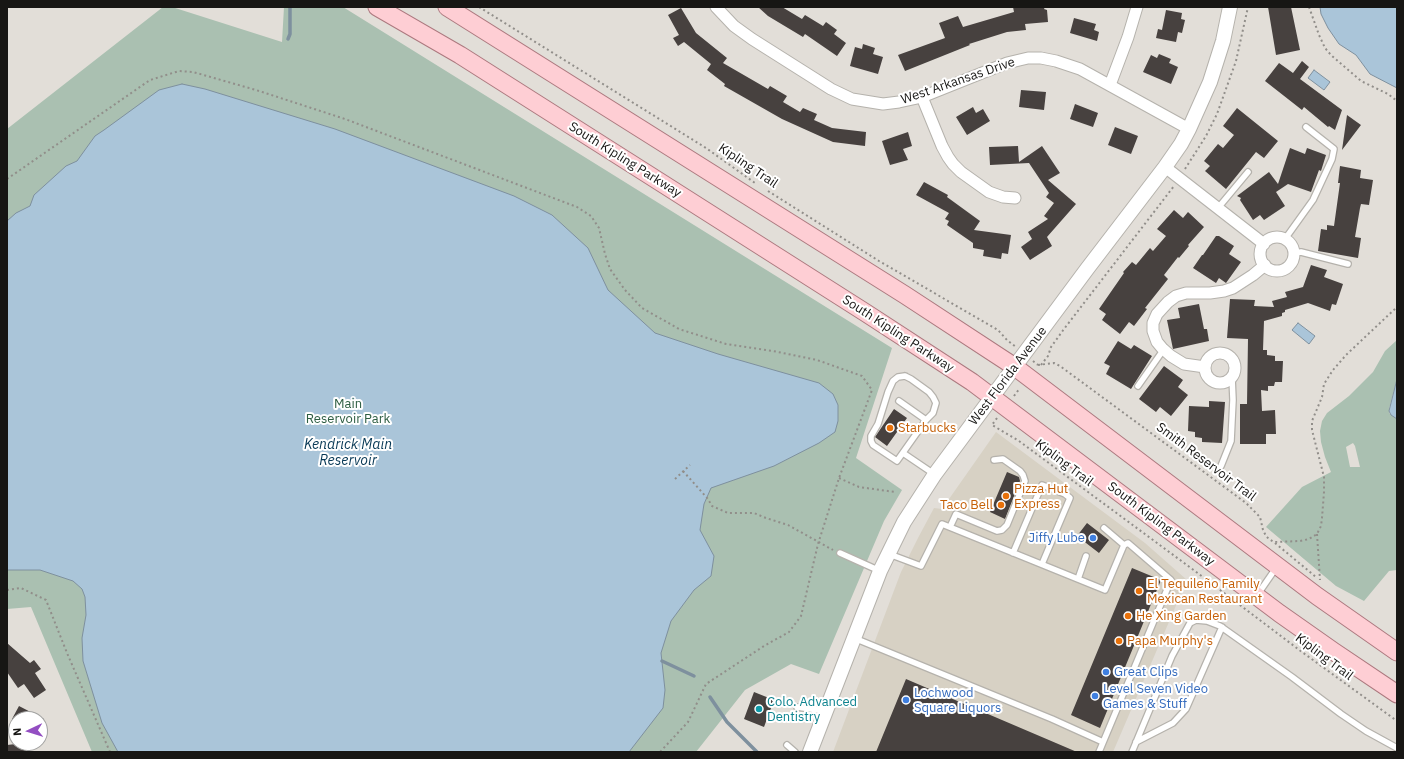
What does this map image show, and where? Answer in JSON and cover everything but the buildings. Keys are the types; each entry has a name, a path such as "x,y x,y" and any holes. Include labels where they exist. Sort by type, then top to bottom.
{"main road":[{"name":"South Kipling Parkway","path":"376,7 460,55 643,170 876,319 992,397 1256,596 1333,651 1397,694"},
{"path":"448,7 880,279 1015,367 1033,371 1278,566 1397,652"}],"street":[{"name":"West Arkansas Drive","path":"716,7 734,26 752,39 844,96 883,104 899,102 922,96 995,67 1028,58 1041,58 1080,69 1189,129"},
{"path":"1110,85 1128,37 1137,7"},
{"name":"West Florida Avenue","path":"810,752 880,571 913,506 992,397 1165,167 1189,129 1214,70 1223,40 1230,7"},
{"path":"922,96 942,146 953,164 961,172 989,192 1003,197 1015,198"},
{"path":"1165,167 1264,244"},
{"path":"1270,239 1285,239 1292,247 1294,253 1293,260 1290,266 1284,270 1270,270 1265,265 1261,257 1262,248 1270,239"},
{"path":"1205,367 1184,364 1171,356 1157,342 1153,331 1153,323 1157,314 1176,296 1186,293 1210,293 1233,288 1265,265"},
{"path":"1223,354 1228,356 1235,368 1232,377 1224,382 1215,382 1208,376 1205,367 1209,358 1213,355 1223,354"}],"lane":[{"path":"1285,239 1313,200 1332,159 1334,149 1306,128"},
{"path":"1218,208 1248,172"},
{"path":"1294,253 1301,252 1348,264"},
{"path":"1138,386 1164,349"},
{"path":"905,376 911,379 934,396 936,403 933,413 926,420 897,461 873,445 871,441 871,436 878,424 893,380 898,377 905,376"},
{"path":"1221,466 1231,441 1234,400 1232,377"},
{"path":"898,401 926,420"},
{"path":"903,452 935,474"},
{"path":"950,527 956,514 997,531 1002,530 1007,525 1025,481 1020,471 1003,459 994,460"},
{"path":"1014,553 1042,485 1065,494 1070,498 1042,564"},
{"path":"888,553 921,566 942,524 1105,590 1124,545"},
{"path":"1104,528 1124,545"},
{"path":"1099,752 1171,580 1128,543 1124,545"},
{"path":"840,553 880,571"},
{"path":"1078,579 1086,556"},
{"path":"1256,596 1278,566"},
{"path":"1132,752 1172,656 1190,623 1196,620 1207,621 1222,627 1341,714 1366,731 1397,748"},
{"path":"1136,742 1173,723 1186,709 1222,627"},
{"path":"854,638 1052,719 1103,742"},
{"path":"797,707 826,711"},
{"path":"786,745 795,752"}],"path":[{"name":"Kipling Trail","path":"479,7 706,148 755,183"},
{"path":"1309,7 1322,42 1331,55 1362,81 1388,94 1397,101"},
{"path":"7,179 150,80 179,71 193,72 220,79 344,120 577,207 591,216 599,228 604,254 610,269 625,290 642,308 679,329 726,344 774,351 817,360 862,376 872,390 839,478 819,542 802,616 789,632 764,646 706,684 688,722 660,752"},
{"name":"Kipling Trail","path":"768,191 879,261 998,330 1007,340"},
{"path":"1320,580 1317,534 1321,526 1324,484 1312,430 1312,421 1322,397 1324,384 1333,370 1346,355 1397,307"},
{"name":"Smith Reservoir Trail","path":"1033,371 1054,364 1060,366 1246,503 1260,517 1266,536 1274,542 1305,540 1317,534"},
{"name":"Kipling Trail","path":"1033,371 992,425 1019,441 1397,721"},
{"path":"675,479 690,465"},
{"path":"683,471 708,499 712,506 728,513 754,512 766,518 788,525 840,553"},
{"path":"839,478 859,487 895,492"},
{"path":"7,590 21,588 46,600 67,653 110,752"}],"shaded area":[{"path":"996,432 1145,543 1187,580 1113,752 833,752 901,572 918,538 934,508 942,509"}],"green space":[{"name":"Kendrick Main Reservoir","path":"163,7 172,7 282,42 284,7 343,7 892,348 856,458 902,490 884,521 819,674 791,664 745,690 696,752 92,752 31,607 7,609 7,129"},
{"path":"1397,340 1397,379 1389,413 1397,419 1397,570 1389,571 1364,601 1336,586 1266,527 1302,487 1331,472 1321,442 1320,431 1322,421 1327,413 1349,396 1373,372 1385,351","holes":["1353,443 1360,467 1350,467 1346,447"]}],"water":[{"path":"1320,7 1397,7 1397,88 1370,74 1356,55 1339,44 1328,28 1321,14"},
{"path":"1314,70 1330,82 1324,90 1308,78"},
{"name":"Kendrick Main Reservoir","path":"182,84 205,89 335,129 514,196 552,215 588,248 608,290 655,333 718,354 819,383 833,394 838,405 838,421 835,432 819,443 774,466 711,488 704,504 700,530 714,556 711,576 694,590 671,621 661,653 665,690 663,708 629,752 118,752 102,723 83,661 82,638 86,615 85,597 82,589 73,581 40,570 7,570 7,221 16,213 30,206 34,195 66,166 77,161 95,136 159,90"},
{"path":"1298,323 1315,336 1309,344 1292,330"},
{"path":"1397,379 1397,419 1391,415 1389,411"}],"waterway":[{"path":"288,39 290,34 290,7"},
{"path":"662,661 694,676"},
{"path":"710,697 727,722 757,752"}],"place":[{"name":"Starbucks","path":"890,428"},
{"name":"Pizza Hut Express","path":"1006,496"},
{"name":"Taco Bell","path":"1001,505"},
{"name":"Jiffy Lube","path":"1093,538"},
{"name":"El Tequileño Family Mexican Restaurant","path":"1139,591"},
{"name":"He Xing Garden","path":"1128,616"},
{"name":"Papa Murphy's","path":"1119,641"},
{"name":"Great Clips","path":"1106,672"},
{"name":"Level Seven Video Games & Stuff","path":"1095,696"},
{"name":"Lochwood Square Liquors","path":"906,700"},
{"name":"Colo. Advanced Dentistry","path":"759,709"}],"park label":[{"name":"Main Reservoir Park","path":"348,412"}]}
